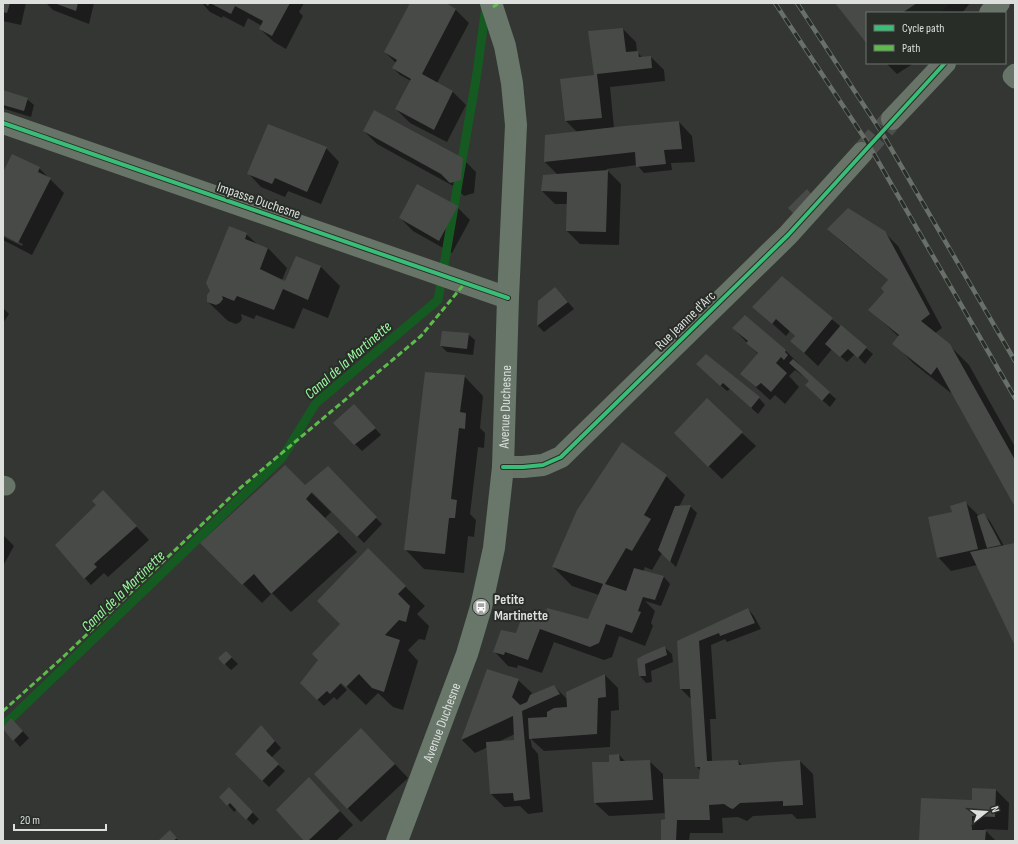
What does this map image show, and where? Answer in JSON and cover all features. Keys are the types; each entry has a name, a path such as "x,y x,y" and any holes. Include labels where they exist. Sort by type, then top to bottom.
{"main road":[{"name":"Avenue Duchesne","path":"397,841 466,654 480,607 494,548 503,468 508,298 516,125 512,84 505,46 494,4"}],"street":[{"path":"991,12 999,3"},
{"path":"892,119 944,64"},
{"name":"Impasse Duchesne","path":"3,123 508,298"},
{"name":"Rue Jeanne d'Arc","path":"503,468 543,465 561,457 788,235 862,153"}],"lane":[{"path":"1015,73 1012,76 1015,79"}],"shaded area":[{"path":"836,3 950,3 941,12 866,13"}],"building":[{"path":"3,3 10,3 7,13 3,12"},
{"path":"54,3 78,3 76,11"},
{"path":"210,3 290,3 272,36 259,29 263,21 235,6 231,14"},
{"path":"410,3 446,3 456,9 422,74 453,91 434,130 395,109 411,79 392,68 397,60 384,52"},
{"path":"835,3 917,3 904,12 866,12 866,43"},
{"path":"623,28 626,52 638,51 639,57 651,56 652,68 597,74 602,118 565,121 560,79 594,75 588,31"},
{"path":"3,90 28,98 24,111 3,105"},
{"path":"374,110 463,158 461,180 450,183 441,174 363,131"},
{"path":"679,121 682,149 664,150 666,164 636,167 635,152 544,162 545,135"},
{"path":"268,124 327,147 307,192 275,178 272,184 247,174"},
{"path":"12,154 40,167 38,172 51,178 18,243 3,235 3,172"},
{"path":"608,170 606,232 566,231 567,192 541,191 543,175"},
{"path":"417,184 458,206 439,241 399,218"},
{"path":"807,189 813,196 795,215 788,208"},
{"path":"848,208 885,231 930,314 921,321 950,344 1015,460 1015,507 937,367 931,375 892,344 899,335 868,310 884,292 881,288 888,280 827,229"},
{"path":"229,226 247,233 245,239 268,248 260,269 285,281 296,256 321,266 308,300 283,289 274,310 237,296 234,301 222,296 223,299 216,305 207,302 207,295 210,291 206,283"},
{"path":"782,276 833,318 804,353 790,341 795,336 776,319 772,324 752,307"},
{"path":"555,287 568,302 537,326 538,301"},
{"path":"745,315 786,350 785,352 788,355 784,360 781,357 776,363 787,373 771,392 761,383 756,387 740,374 758,353 746,343 748,341 732,328"},
{"path":"841,325 867,347 858,358 848,349 840,357 825,344"},
{"path":"442,331 469,333 467,349 440,346"},
{"path":"706,354 760,397 751,408 723,383 720,386 696,364"},
{"path":"793,359 830,392 822,401 805,385 809,381 789,363"},
{"path":"425,372 465,375 460,412 466,413 465,429 459,428 451,499 457,500 455,518 449,518 445,554 404,550"},
{"path":"707,398 743,432 708,467 674,433"},
{"path":"354,404 376,428 354,445 333,423"},
{"path":"622,442 667,475 644,515 651,519 632,551 626,548 605,584 626,591 634,568 664,576 655,600 643,597 638,611 641,612 632,633 606,624 599,643 590,647 540,629 528,660 505,652 504,655 493,652 501,630 516,633 524,611 545,618 547,608 588,619 603,584 552,567 577,510"},
{"path":"285,465 305,485 328,466 377,517 357,537 312,492 306,499 339,532 271,594 254,574 242,585 200,543"},
{"path":"103,490 137,526 94,564 97,567 84,579 55,545 96,505 92,501"},
{"path":"966,501 978,549 937,558 928,517 952,512 950,506"},
{"path":"691,505 670,562 658,550 675,506"},
{"path":"984,513 1001,545 987,548 977,516"},
{"path":"1015,543 1015,646 970,552"},
{"path":"368,548 406,586 398,594 410,606 406,622 399,620 385,635 400,640 384,692 372,688 359,674 346,687 341,683 330,694 327,691 317,700 300,683 318,660 312,654 340,624 317,601"},
{"path":"748,608 755,623 720,636 719,633 699,641 707,761 738,760 739,765 800,760 803,805 783,806 783,801 740,803 733,809 724,804 709,805 710,820 677,820 676,841 661,841 661,820 665,819 663,779 699,779 700,767 695,767 690,689 680,689 677,641"},
{"path":"665,646 667,655 645,664 646,676 639,676 637,659"},
{"path":"226,651 232,657 224,665 218,658"},
{"path":"487,669 519,679 512,697 520,705 527,702 530,695 554,685 560,694 522,711 530,799 514,801 513,793 490,794 486,742 514,740 513,716 461,740"},
{"path":"605,674 606,697 598,698 597,734 529,739 528,718 547,717 547,712 554,708 567,707 566,692"},
{"path":"11,718 23,731 13,741 3,729"},
{"path":"261,725 275,741 266,751 279,764 262,781 235,754"},
{"path":"361,728 395,764 347,809 314,774"},
{"path":"619,754 620,761 650,760 653,800 594,803 592,762 609,762 609,755"},
{"path":"309,777 340,811 308,841 304,841 276,810"},
{"path":"229,787 253,812 246,820 230,803 227,806 219,797"},
{"path":"972,788 996,789 995,817 972,816 972,830 986,830 985,841 919,841 921,798 972,800"},
{"path":"170,830 177,838 173,841 159,840"}],"waterway":[{"name":"Canal de la Martinette","path":"3,726 282,458 316,403 438,300 477,73 486,6"}],"tunnel":[{"path":"862,153 892,119"}],"railway":[{"path":"775,3 867,142 1015,398"},
{"path":"797,3 882,133 1015,361"}],"marked path":[{"path":"493,7 499,3"},
{"path":"3,711 60,660 239,489 421,336 465,283"}],"cycle path":[{"path":"503,467 543,465 561,457 788,235 944,64"},
{"path":"3,123 508,298"}],"place":[{"name":"Petite Martinette","path":"481,607"}]}
